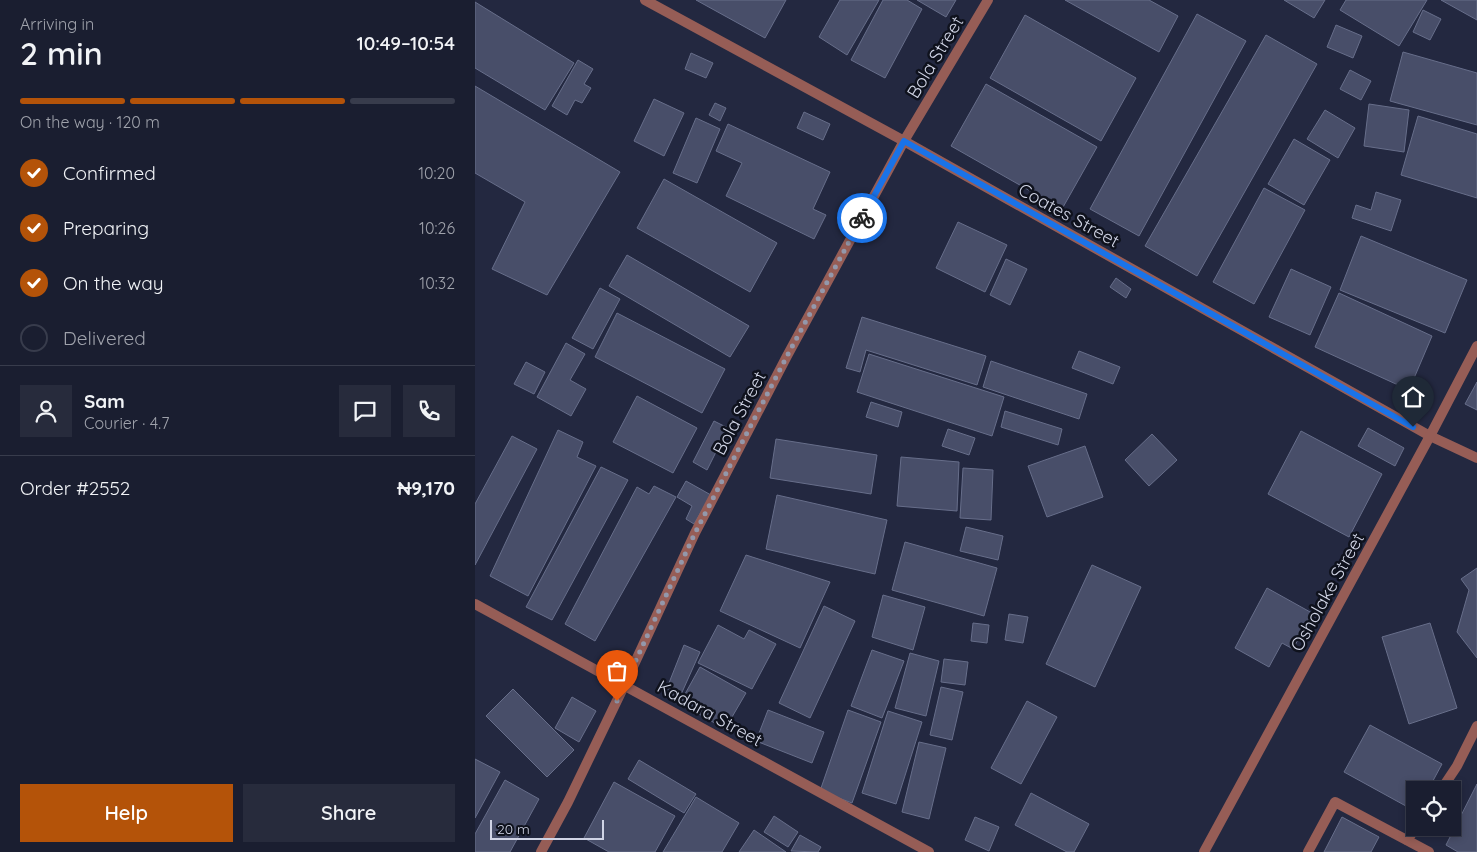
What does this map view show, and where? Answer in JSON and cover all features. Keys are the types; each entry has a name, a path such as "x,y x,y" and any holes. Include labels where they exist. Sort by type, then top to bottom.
{"street":[{"name":"Coates Street","path":"645,0 904,141 1430,436 1477,458"},
{"name":"Bola Street","path":"541,852 568,802 700,524 787,356 904,141 988,0"},
{"name":"Osholake Street","path":"1204,852 1477,346"},
{"name":"Kadara Street","path":"475,604 625,684 929,852"},
{"path":"1447,781 1457,766 1477,726"},
{"path":"1308,852 1335,802 1429,852"},
{"path":"1407,840 1410,836"}],"building":[{"path":"696,0 786,0 765,38"},
{"path":"840,0 879,0 847,55 819,37"},
{"path":"883,0 907,0 922,9 885,78 851,60"},
{"path":"917,0 956,0 946,17"},
{"path":"1065,0 1149,0 1178,16 1159,52"},
{"path":"1284,0 1325,0 1314,18"},
{"path":"1346,0 1427,0 1399,46 1340,10"},
{"path":"1441,0 1477,0 1477,20"},
{"path":"475,2 574,63 545,110 475,68"},
{"path":"1423,10 1441,19 1430,40 1413,32"},
{"path":"1197,14 1246,41 1139,236 1090,209"},
{"path":"1025,15 1136,78 1101,141 990,78"},
{"path":"1336,25 1362,36 1353,58 1327,47"},
{"path":"1266,35 1317,64 1197,276 1145,246"},
{"path":"1403,52 1477,73 1477,125 1390,101"},
{"path":"691,53 713,63 706,78 685,69"},
{"path":"578,60 593,69 584,84 591,88 582,103 575,100 567,115 552,106"},
{"path":"1350,70 1371,81 1361,100 1340,89"},
{"path":"986,84 1097,147 1062,209 951,146"},
{"path":"475,86 620,172 547,295 492,269 525,202 475,173"},
{"path":"654,99 684,113 664,156 634,141"},
{"path":"715,103 726,108 720,121 709,115"},
{"path":"1369,104 1409,110 1404,152 1364,146"},
{"path":"1325,110 1355,128 1338,158 1307,139"},
{"path":"804,112 830,124 823,140 797,128"},
{"path":"1418,116 1477,134 1477,198 1401,175"},
{"path":"696,118 720,129 697,183 673,173"},
{"path":"728,124 830,172 813,209 826,215 814,239 726,196 742,163 716,151"},
{"path":"1294,139 1330,160 1304,205 1268,184"},
{"path":"664,179 777,243 750,292 637,228"},
{"path":"1264,188 1305,210 1254,304 1213,282"},
{"path":"1376,192 1401,200 1391,231 1352,218 1356,205 1371,210"},
{"path":"958,222 1007,245 985,292 936,268"},
{"path":"1361,236 1467,280 1445,333 1340,290"},
{"path":"627,255 749,326 730,357 609,286"},
{"path":"1006,259 1027,269 1010,305 990,295"},
{"path":"1291,269 1331,287 1310,335 1269,317"},
{"path":"1116,278 1131,289 1126,298 1110,287"},
{"path":"600,288 620,299 593,349 572,338"},
{"path":"1339,293 1432,336 1409,390 1315,347"},
{"path":"617,313 725,369 702,413 595,357"},
{"path":"862,317 986,356 977,385 866,350 860,372 846,368"},
{"path":"566,343 585,354 570,380 586,389 571,416 537,397"},
{"path":"1079,351 1120,367 1113,384 1072,368"},
{"path":"869,354 1004,397 992,436 857,392"},
{"path":"991,361 1087,394 1079,419 983,387"},
{"path":"526,362 545,372 534,394 514,384"},
{"path":"1477,382 1477,410 1465,404"},
{"path":"637,396 697,428 673,473 613,442"},
{"path":"871,402 902,412 898,427 866,417"},
{"path":"1005,411 1062,429 1058,445 1001,427"},
{"path":"714,421 728,428 707,470 693,462"},
{"path":"1368,428 1404,448 1395,466 1358,446"},
{"path":"948,429 975,438 969,455 942,446"},
{"path":"558,430 583,442 577,457 596,466 528,596 490,576"},
{"path":"1301,431 1382,474 1349,537 1268,494"},
{"path":"1152,434 1177,460 1149,486 1125,460"},
{"path":"512,436 537,449 475,565 475,504"},
{"path":"776,439 877,455 871,494 770,478"},
{"path":"1085,446 1103,497 1047,517 1028,466"},
{"path":"901,457 959,462 957,511 897,506"},
{"path":"601,467 628,480 552,620 526,607"},
{"path":"963,468 993,470 991,520 960,518"},
{"path":"686,481 711,495 694,524 686,519 692,506 677,497"},
{"path":"654,486 676,497 595,641 565,624 637,487 649,494"},
{"path":"777,495 887,520 875,574 766,549"},
{"path":"966,527 1003,536 998,560 960,551"},
{"path":"905,542 997,568 984,616 892,590"},
{"path":"746,555 830,582 800,648 720,611"},
{"path":"1092,565 1141,587 1095,687 1046,664"},
{"path":"1477,568 1477,658 1457,632 1469,590 1461,579"},
{"path":"1267,588 1312,613 1293,649 1282,643 1269,667 1235,648"},
{"path":"883,595 925,607 913,650 872,637"},
{"path":"824,606 855,621 810,718 779,703"},
{"path":"1009,614 1028,617 1023,643 1005,640"},
{"path":"973,623 989,625 987,643 971,641"},
{"path":"1430,623 1457,708 1409,724 1382,637"},
{"path":"718,625 744,639 749,630 776,644 752,689 698,663"},
{"path":"684,645 700,652 679,699 665,693"},
{"path":"872,650 904,661 882,718 851,706"},
{"path":"910,653 939,661 926,716 895,708"},
{"path":"944,659 968,662 965,685 941,682"},
{"path":"700,667 746,693 725,729 680,703"},
{"path":"941,687 963,692 952,740 930,735"},
{"path":"513,689 574,750 547,777 486,716"},
{"path":"572,697 596,711 579,742 555,728"},
{"path":"1027,701 1057,717 1021,784 991,768"},
{"path":"768,710 824,732 812,763 756,741"},
{"path":"848,710 881,722 852,803 820,791"},
{"path":"888,711 922,722 896,804 862,793"},
{"path":"1370,725 1442,764 1433,781 1406,781 1406,806 1344,772"},
{"path":"919,742 946,748 929,819 902,812"},
{"path":"475,759 500,772 475,818"},
{"path":"639,760 696,794 684,813 628,779"},
{"path":"505,780 539,799 510,852 475,852 475,834"},
{"path":"614,782 675,816 655,852 609,852 584,838"},
{"path":"1477,784 1477,852 1458,852 1446,845 1451,836 1461,836 1461,815"},
{"path":"1031,793 1089,824 1074,852 1067,852 1015,825"},
{"path":"696,797 739,823 722,852 663,852"},
{"path":"774,816 798,832 788,847 764,832"},
{"path":"975,817 999,827 989,851 965,840"},
{"path":"1342,817 1379,837 1371,852 1324,852"},
{"path":"754,830 786,852 739,852"},
{"path":"800,835 821,847 818,852 791,851"}],"way so far":[{"path":"617,701 695,533 787,356 862,218"}],"route":[{"path":"862,218 904,141 1413,427"}]}
